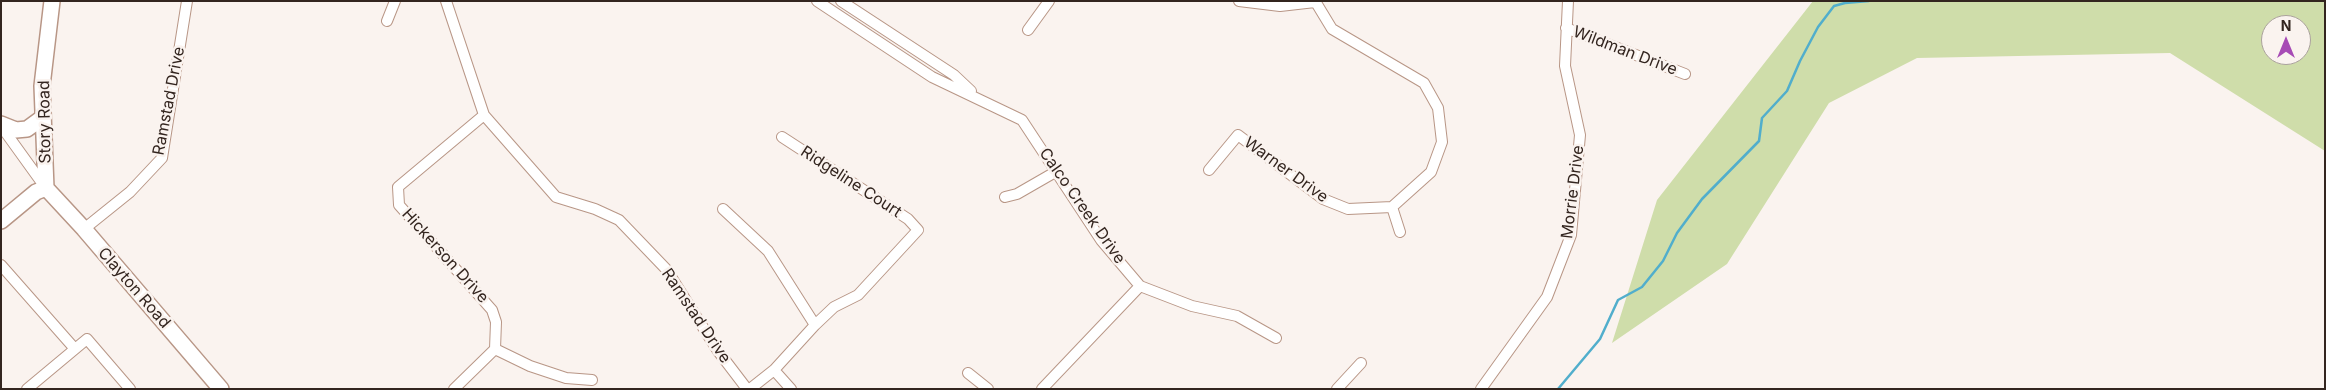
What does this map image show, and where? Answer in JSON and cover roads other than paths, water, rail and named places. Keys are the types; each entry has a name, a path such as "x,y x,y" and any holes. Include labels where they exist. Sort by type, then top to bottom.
{"street":[{"name":"Story Road","path":"46,188 42,86 52,1"},
{"name":"Ramstad Drive","path":"84,229 130,192 162,158 187,1"},
{"path":"387,21 395,1"},
{"name":"Ramstad Drive","path":"446,1 484,115 556,197 595,209 618,220 666,269 718,351 749,389"},
{"name":"Calco Creek Drive","path":"816,1 932,77 1022,120 1101,240 1140,286 1192,306 1237,316 1276,338"},
{"name":"Calco Creek Drive","path":"842,1 954,75 977,97"},
{"path":"1028,30 1049,1"},
{"path":"1239,1 1280,6 1315,2 1332,29 1424,83 1438,108 1442,142 1431,172 1392,207 1400,232"},
{"name":"Morrie Drive","path":"1481,389 1547,297 1571,235 1580,135 1565,66 1568,1"},
{"name":"Wildman Drive","path":"1566,28 1685,74"},
{"name":"Hickerson Drive","path":"484,115 398,187 399,205 492,310 496,322 495,349"},
{"path":"1,125 16,130 27,129 42,118"},
{"path":"1,125 46,188 36,192 1,221"},
{"name":"Warner Drive","path":"1209,170 1238,135 1323,199 1348,209 1392,207"},
{"name":"Ridgeline Court","path":"782,137 908,219 918,230 858,295 834,307 815,324"},
{"path":"1005,197 1017,194 1057,171"},
{"name":"Clayton Road","path":"46,188 84,229 221,389"},
{"path":"723,209 768,251 815,324 774,370 749,389"},
{"path":"1,265 75,349"},
{"path":"1042,389 1140,286"},
{"path":"27,389 87,339 130,389"},
{"path":"454,389 495,349 539,369 566,378 592,380"},
{"path":"1337,389 1360,363"},
{"path":"774,370 791,389"},
{"path":"968,373 988,389"}],"waterway":[{"path":"1558,389 1600,339 1618,300 1642,287 1663,261 1677,233 1702,199 1759,141 1762,118 1787,91 1818,27 1834,6 1869,1"}]}
